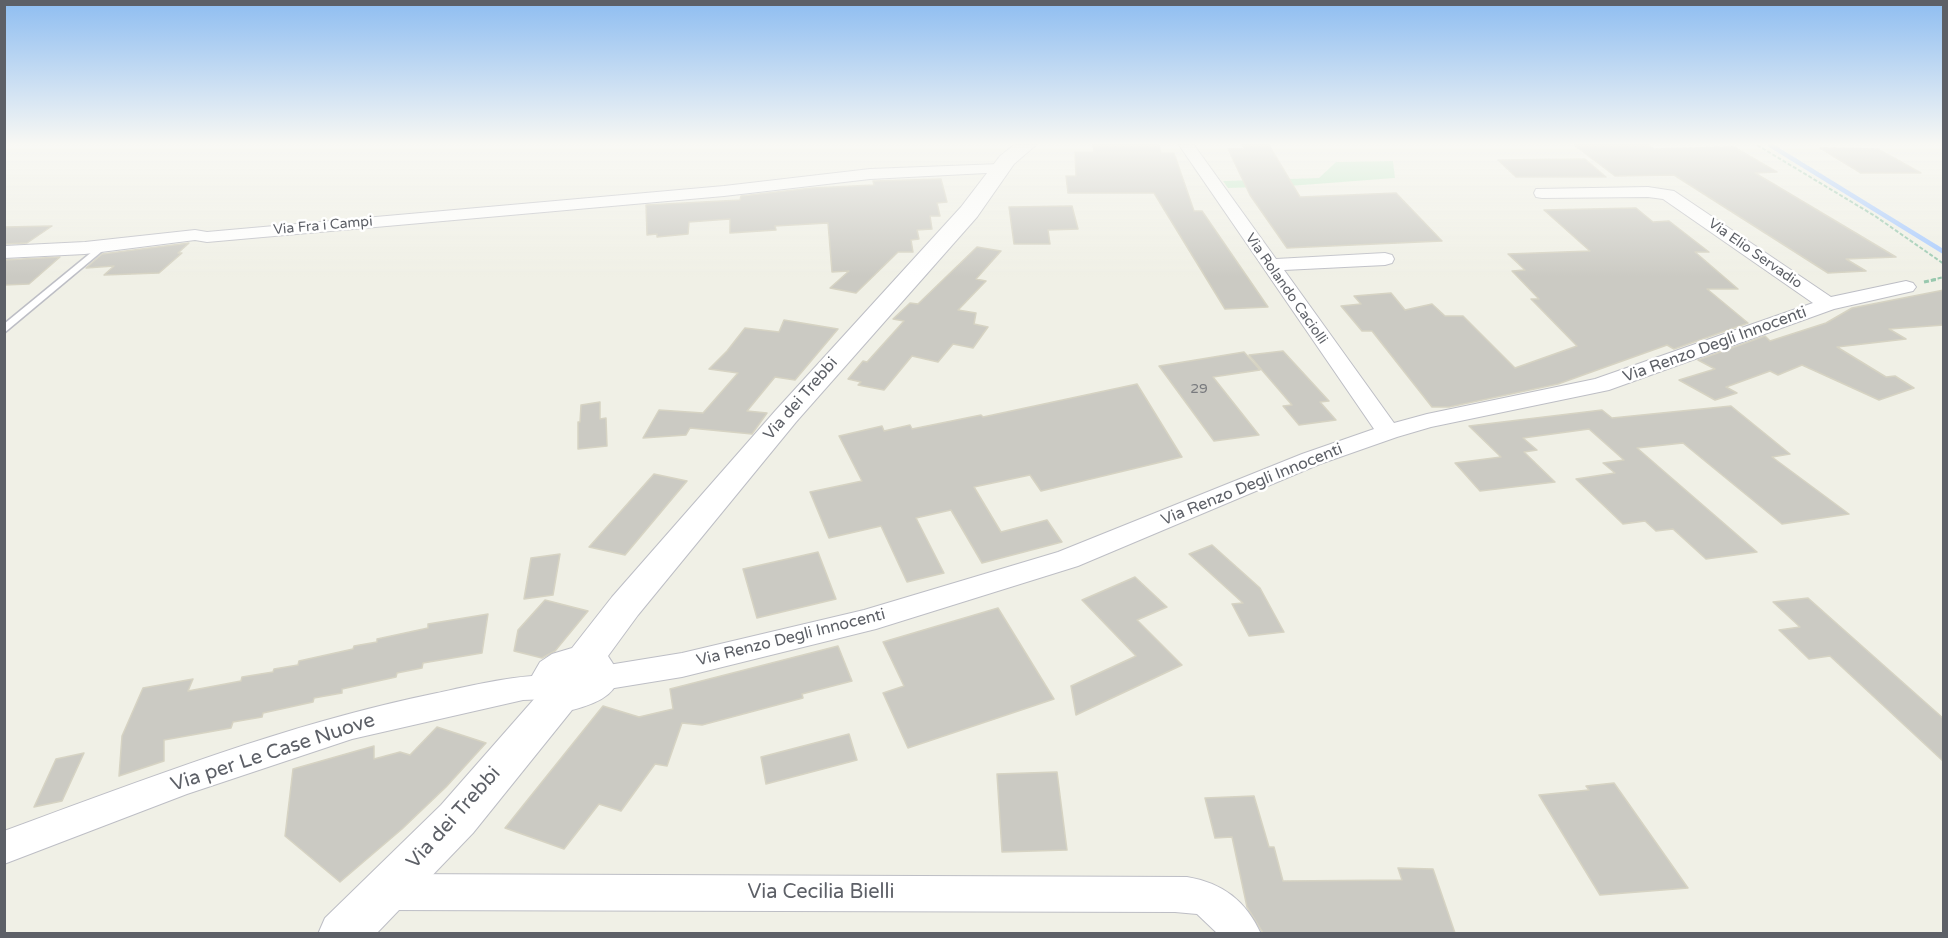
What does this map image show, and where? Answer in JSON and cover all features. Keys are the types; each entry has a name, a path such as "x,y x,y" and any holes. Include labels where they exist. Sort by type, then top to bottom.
{"street":[{"name":"Via Fra i Campi","path":"4,252 104,245 195,235 207,237 734,189"},
{"name":"Via dei Trebbi","path":"342,933 457,819 572,681 625,606 731,480 969,212 986,189"},
{"name":"Via Rolando Caciolli","path":"1216,189 1388,432"},
{"name":"Via Elio Servadio","path":"1542,193 1648,192 1668,195 1828,304"},
{"path":"1269,265 1385,259"},
{"name":"Via Renzo Degli Innocenti","path":"572,681 682,665 865,621 1068,559 1311,459 1388,432 1427,421 1601,385 1828,304 1906,287"},
{"name":"Via per Le Case Nuove","path":"4,848 177,783 350,726 523,688 572,681"},
{"name":"Via Cecilia Bielli","path":"385,892 1185,894 1211,901 1226,911 1241,933"}],"lane":[{"path":"4,330 104,245"}],"path":[{"path":"1830,189 1875,216 1944,264"}],"building":[{"path":"805,189 944,189 947,202 937,203 940,216 930,216 932,229 917,230 919,239 911,240 913,252 898,252 856,293 830,288 849,271 832,272 828,223 775,226 776,230 730,233 730,219 689,222 688,234 657,237 657,234 647,235 646,205 740,200 741,196"},
{"path":"1068,189 1186,189 1194,211 1202,211 1268,307 1225,309 1154,193 1068,193"},
{"path":"1247,189 1295,189 1300,197 1396,193 1442,241 1287,248"},
{"path":"1696,189 1781,189 1896,257 1846,259 1866,271 1828,273"},
{"path":"1072,206 1078,229 1048,230 1050,244 1014,244 1009,207"},
{"path":"1636,208 1653,222 1669,221 1709,252 1695,252 1738,289 1707,289 1748,323 1674,349 1667,345 1558,384 1449,407 1432,407 1372,331 1362,331 1341,306 1361,304 1354,296 1391,293 1405,310 1432,304 1445,316 1463,316 1515,368 1577,346 1531,299 1539,299 1512,271 1525,270 1508,254 1590,251 1544,210"},
{"path":"52,226 27,243 4,244 4,227"},
{"path":"189,243 178,253 182,253 159,273 104,275 114,266 86,268 102,254"},
{"path":"977,247 1001,251 976,279 986,281 958,310 976,313 974,324 988,327 973,348 953,344 938,362 912,356 884,390 858,385 861,382 848,379 863,361 867,362 904,321 893,319 910,303 918,304"},
{"path":"60,257 29,284 4,285 4,260"},
{"path":"1944,290 1944,325 1889,329 1906,339 1837,347 1886,377 1895,376 1914,388 1879,400 1802,365 1778,375 1770,371 1726,387 1737,393 1715,400 1679,380 1715,369 1698,360 1765,336 1770,341 1826,323 1852,308"},
{"path":"784,320 838,329 795,380 775,377 747,411 767,413 752,434 690,428 686,435 643,438 659,410 703,413 738,373 709,369 745,328 779,332"},
{"path":"1283,351 1329,401 1320,402 1336,420 1299,425 1283,406 1292,405 1249,355"},
{"path":"1244,352 1260,370 1213,377 1259,435 1214,441 1159,366"},
{"path":"1137,384 1182,457 1041,491 1030,475 974,487 1001,532 1047,520 1062,542 982,563 951,510 916,518 944,573 907,582 881,526 829,538 810,492 862,481 839,436 882,426 884,431 910,425 912,429 981,415 983,417"},
{"path":"600,402 600,419 606,418 607,446 578,449 578,422 580,422 581,405"},
{"path":"1731,406 1790,454 1772,457 1849,514 1782,524 1683,443 1637,448 1757,552 1706,559 1673,529 1656,531 1645,521 1623,524 1576,479 1615,473 1603,463 1624,460 1589,429 1523,438 1537,450 1524,452 1555,482 1480,491 1455,463 1501,457 1469,426 1602,410 1612,418"},
{"path":"654,474 687,481 625,555 589,547"},
{"path":"1212,545 1260,588 1284,632 1249,636 1232,604 1243,603 1189,554"},
{"path":"818,552 836,599 757,618 743,569"},
{"path":"560,554 553,595 524,599 531,558"},
{"path":"1135,577 1167,607 1137,620 1182,665 1076,715 1071,686 1136,656 1082,600"},
{"path":"1808,598 1944,719 1944,762 1830,656 1809,659 1779,630 1800,627 1773,602"},
{"path":"545,600 588,611 555,651 542,658 514,651 518,630"},
{"path":"998,608 1054,699 908,748 883,693 904,686 883,642"},
{"path":"488,614 482,653 423,663 422,668 397,673 396,677 342,689 342,693 314,698 313,702 263,713 262,717 233,722 231,728 164,740 164,761 119,776 122,736 143,688 193,679 188,691 241,681 242,677 273,672 274,669 298,665 299,661 353,649 354,646 377,642 377,639 428,628 428,624"},
{"path":"838,646 852,681 802,694 803,698 702,725 682,723 667,766 655,764 621,811 599,804 564,849 505,828 603,706 639,717 673,709 670,689"},
{"path":"437,727 486,743 446,787 402,829 340,882 285,836 293,769 374,746 374,759 400,752 410,755"},
{"path":"849,734 857,760 766,784 761,757"},
{"path":"84,753 62,801 34,807 56,759"},
{"path":"1057,772 1067,850 1002,852 997,774"},
{"path":"1614,783 1688,888 1600,895 1539,795 1589,790 1586,786"},
{"path":"1254,796 1269,847 1274,847 1283,881 1402,880 1398,868 1433,869 1455,933 1263,933 1247,907 1232,837 1215,838 1205,798"}],"waterway":[{"path":"1841,189 1944,252"}]}
